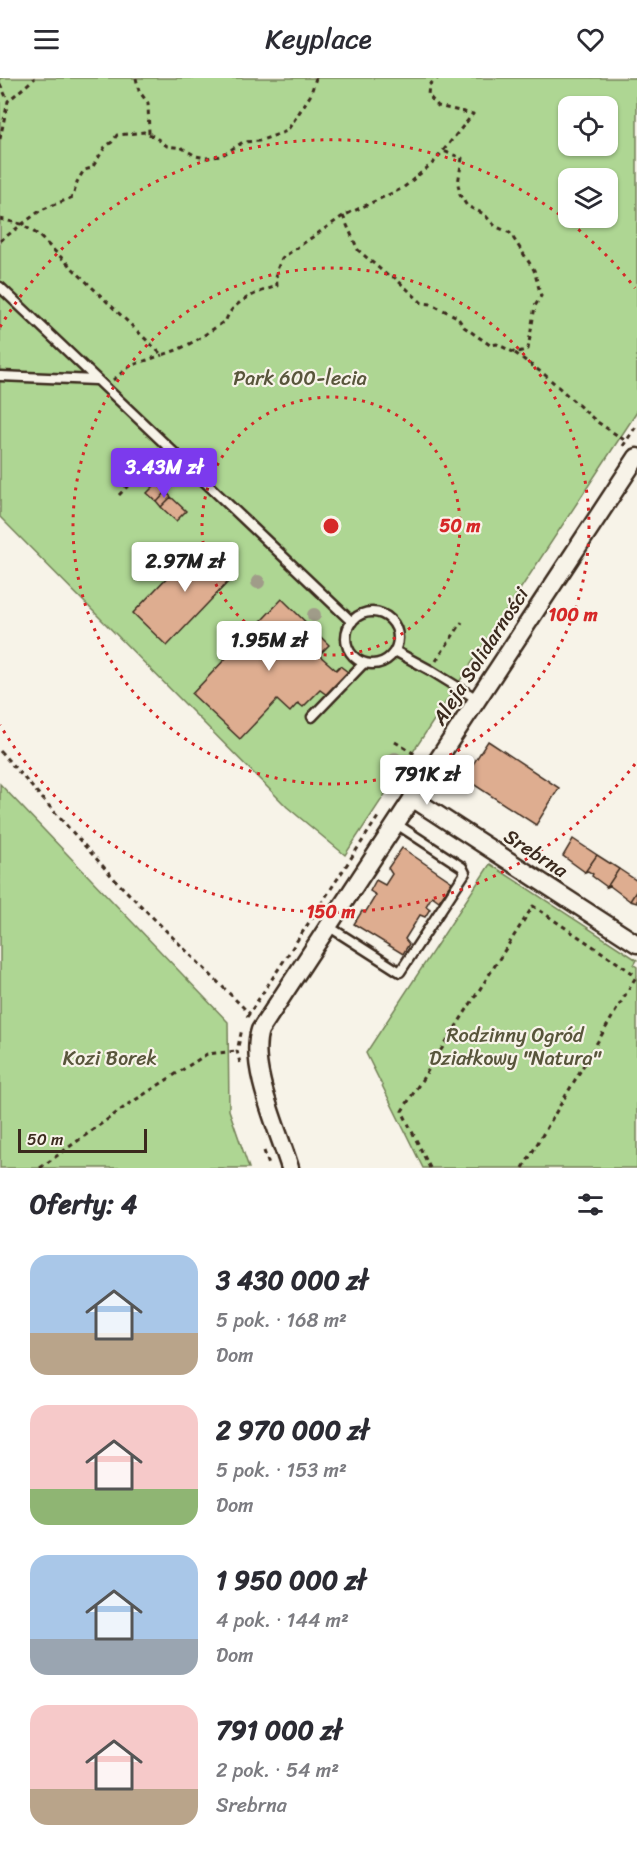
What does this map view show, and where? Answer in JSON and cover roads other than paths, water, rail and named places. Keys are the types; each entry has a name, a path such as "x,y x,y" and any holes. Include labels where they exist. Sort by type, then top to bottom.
{"street":[{"name":"Aleja Solidarności","path":"290,1168 261,1080 257,1050 258,1036 264,1023 637,457"},
{"name":"Srebrna","path":"412,798 637,944"}],"lane":[{"path":"0,287 352,622"},
{"path":"0,376 96,380"},
{"path":"366,613 383,615 395,626 398,634 395,651 390,657 378,663 364,663 351,653 348,646 346,638 352,622 358,616 366,613"},
{"path":"395,651 477,699"},
{"path":"312,717 364,663"},
{"path":"327,926 400,972 439,913 465,873 462,867 395,823"}],"park label":[{"name":"Park 600-lecia","path":"300,378"},
{"name":"Rodzinny Ogród Działkowy \"Natura\"","path":"515,1046"},
{"name":"Kozi Borek","path":"110,1058"}]}
